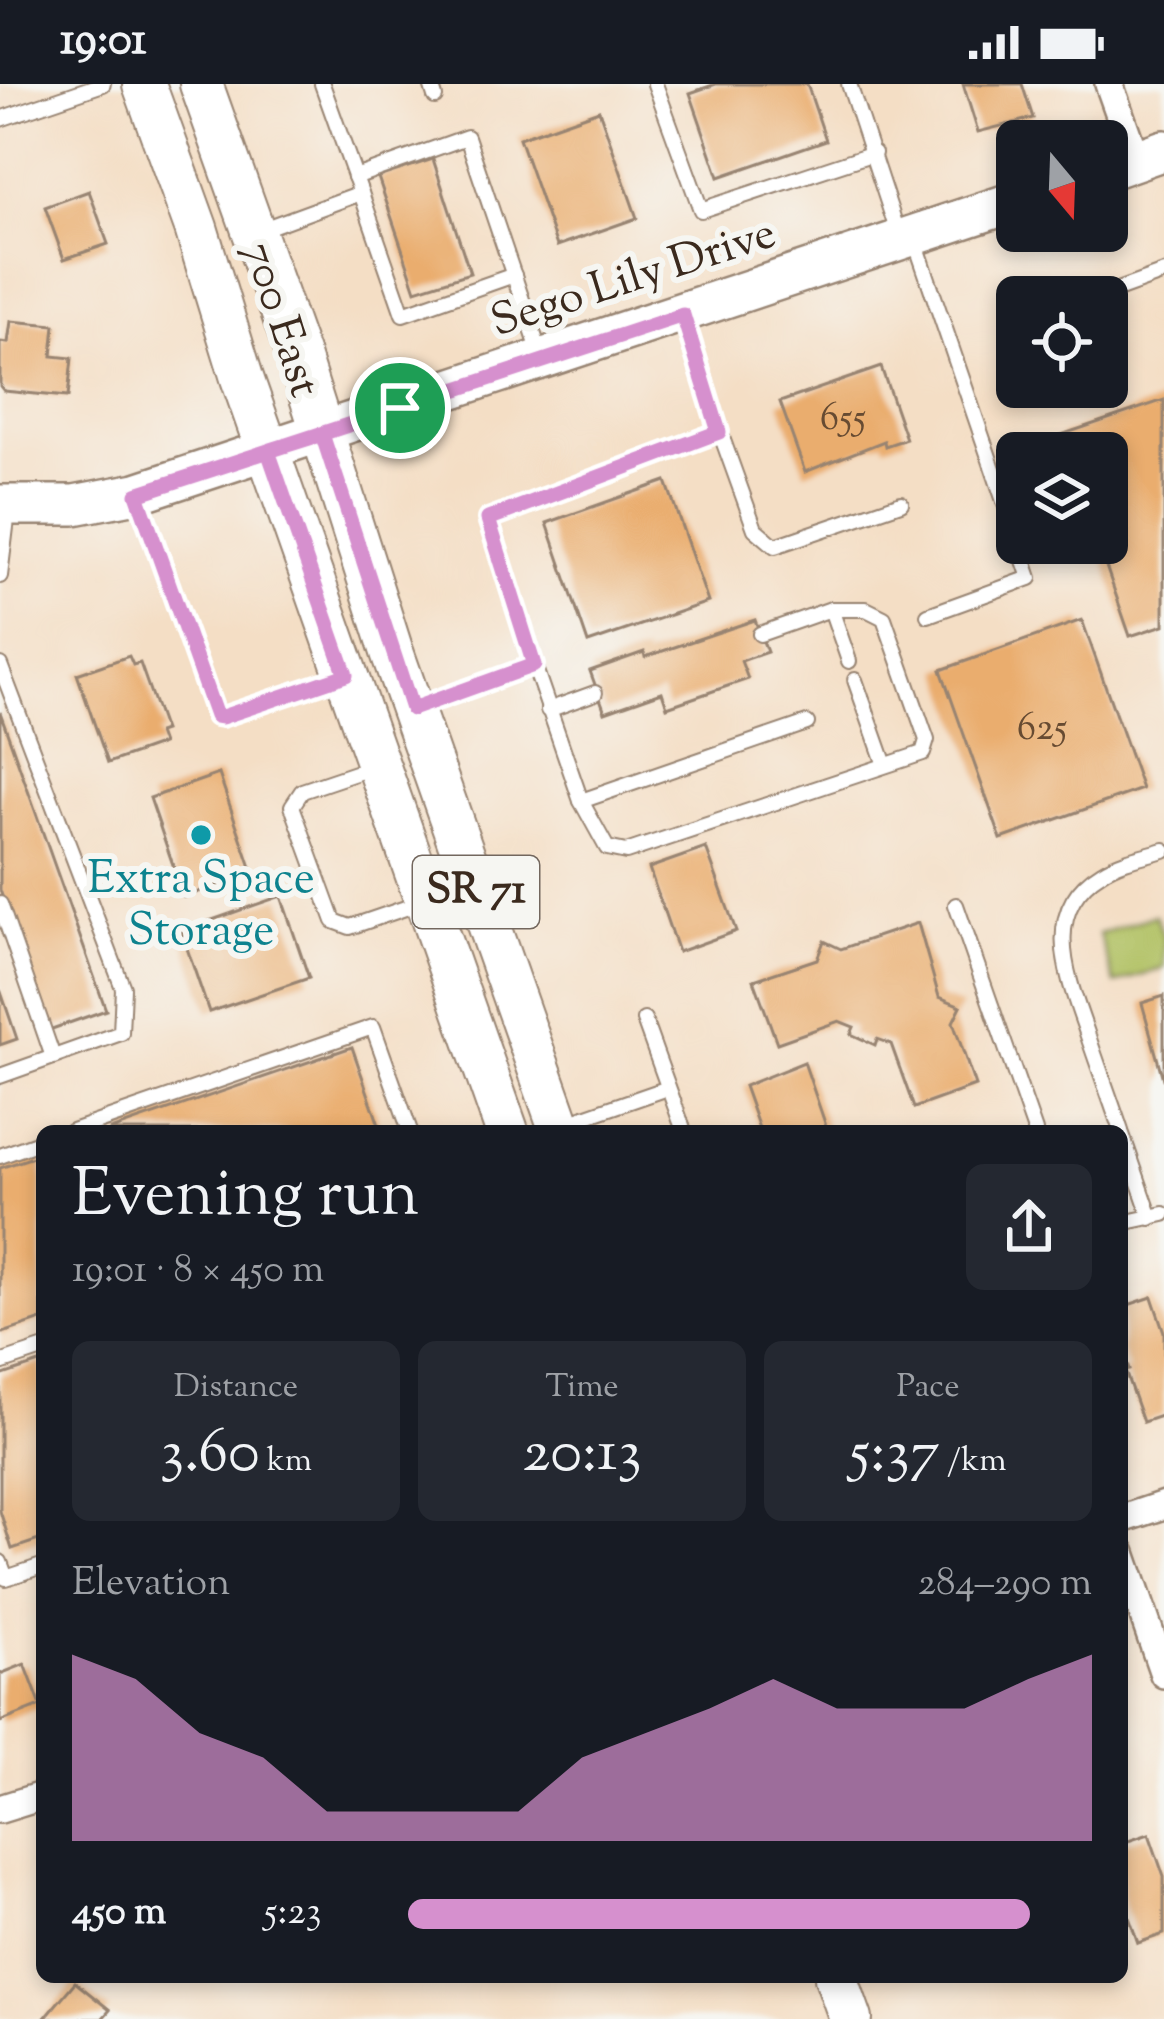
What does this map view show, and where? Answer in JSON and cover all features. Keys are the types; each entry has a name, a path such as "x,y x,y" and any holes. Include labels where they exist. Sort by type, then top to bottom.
{"main road":[{"name":"700 East","path":"144,84 504,1125"},
{"name":"700 East","path":"201,84 412,709 559,1125"},
{"name":"Sego Lily Drive","path":"4,506 74,505 137,494 996,208"},
{"path":"838,1983 851,2019"}],"street":[{"path":"1109,84 1136,160"},
{"path":"1128,1518 1164,1505"},
{"path":"1128,1570 1164,1675"},
{"path":"0,1809 36,1798"}],"lane":[{"path":"0,119 103,84"},
{"path":"322,84 403,314 514,275"},
{"path":"655,84 701,210 874,153"},
{"path":"849,84 996,481"},
{"path":"254,232 467,137 543,361"},
{"path":"1128,286 1164,273"},
{"path":"683,315 755,529 775,546 901,503"},
{"path":"719,432 488,519 580,801 607,848 626,852 922,753 927,740 884,618 866,609 831,609 760,634"},
{"path":"137,494 216,716 346,675"},
{"path":"0,576 4,506"},
{"path":"928,615 1030,578 1025,564"},
{"path":"831,609 848,661"},
{"path":"0,664 122,988 122,1033 0,1076"},
{"path":"412,709 534,665"},
{"path":"855,680 885,765"},
{"path":"548,710 595,693"},
{"path":"580,801 807,723"},
{"path":"378,766 302,790 292,806 334,921 340,926 350,927 426,901"},
{"path":"1120,1125 1067,976 1064,923 1070,904 1098,873 1164,850"},
{"path":"0,904 52,1057"},
{"path":"956,905 1033,1125"},
{"path":"644,1020 682,1125"},
{"path":"90,1125 374,1028 408,1125"},
{"path":"568,1125 668,1088"},
{"path":"0,1156 36,1144"},
{"path":"1128,1146 1158,1216 1128,1222"},
{"path":"0,1363 36,1351"},
{"path":"0,1562 6,1578 36,1568"}],"green space":[{"path":"1156,915 1164,940 1164,968 1115,984 1099,934"}],"building":[{"path":"716,84 807,84 826,140 719,177 690,93"},
{"path":"963,84 1022,84 1033,118 996,120 996,127 978,132"},
{"path":"599,110 637,218 557,246 519,138"},
{"path":"433,159 470,273 416,290 378,177"},
{"path":"89,191 108,244 64,259 45,207"},
{"path":"11,321 55,325 52,356 72,358 68,397 4,391 0,386 0,342 8,343"},
{"path":"881,367 906,439 885,446 884,441 805,472 780,402"},
{"path":"1164,400 1164,625 1130,636 1105,564 1128,564 1128,432 1070,432"},
{"path":"666,481 708,602 588,643 547,523"},
{"path":"755,620 767,652 741,661 748,679 667,707 662,692 605,712 590,671"},
{"path":"1082,620 1142,789 1001,839 941,670"},
{"path":"129,656 133,665 140,663 164,731 158,733 162,744 108,763 77,674"},
{"path":"0,712 106,1010 49,1030 0,890"},
{"name":"Extra Space Storage","path":"219,774 253,873 184,897 150,798"},
{"path":"706,848 736,931 678,952 649,868"},
{"path":"281,896 309,978 209,1012 181,931"},
{"path":"918,923 939,997 961,1006 953,1022 975,1086 914,1108 891,1044 877,1039 875,1045 851,1034 854,1027 839,1021 777,1043 754,980 817,959 824,941 841,949"},
{"path":"0,993 17,1039 0,1045"},
{"path":"1164,996 1164,1079 1163,1079 1142,1003"},
{"name":"Extra Space Storage","path":"352,1047 379,1125 125,1125"},
{"path":"804,1062 826,1125 758,1125 744,1086"},
{"path":"36,1156 36,1322 0,1334 0,1168"},
{"path":"1152,1297 1164,1332 1164,1415 1143,1422 1128,1380 1128,1305"},
{"path":"36,1364 36,1541 12,1549 0,1511 0,1376"},
{"path":"25,1664 36,1693 36,1708 0,1722 0,1674"},
{"path":"1149,1834 1164,1877 1164,1934 1138,1943 1128,1914 1128,1841"},
{"path":"74,1983 110,2010 102,2019 44,2019"}],"place":[{"name":"Extra Space Storage","path":"201,835"}],"route":[{"path":"400,408 137,494 216,716 346,675 268,451 322,434 412,709 534,665 488,519 719,432 683,315 400,408"}]}
